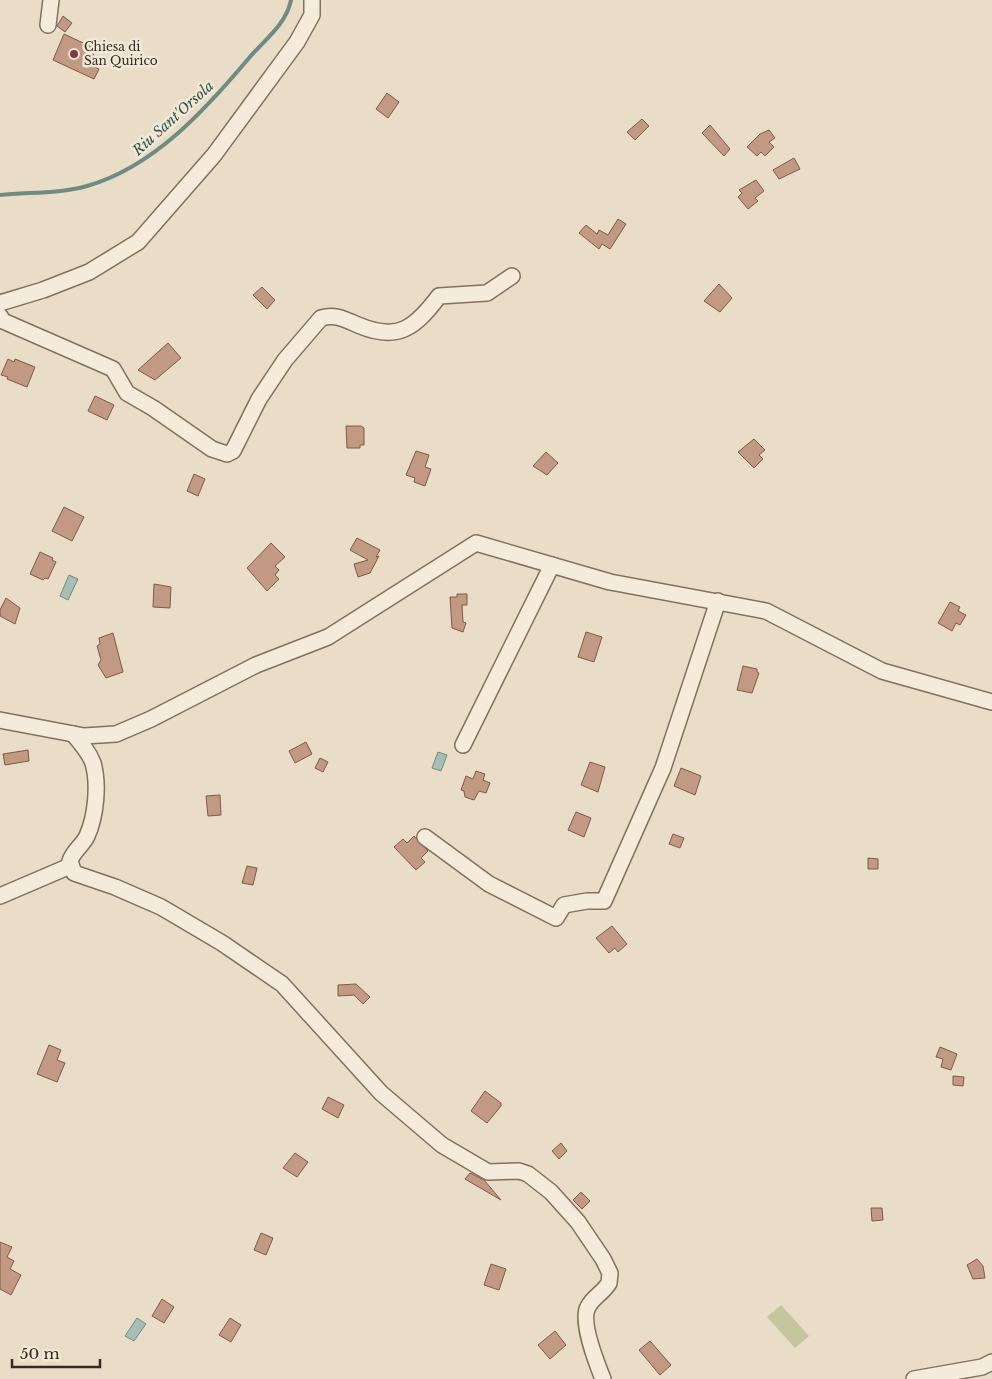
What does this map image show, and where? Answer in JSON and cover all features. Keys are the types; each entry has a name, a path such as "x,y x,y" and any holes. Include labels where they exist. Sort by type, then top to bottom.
{"street":[{"path":"48,25 51,0"},
{"path":"0,303 43,290 89,272 138,242 214,156 297,42 312,15 312,0"},
{"path":"0,316 3,321 113,369 127,393 179,425 196,440 220,453 227,454 233,451 259,399 286,360 321,318 337,316 369,330 399,331 416,324 439,296 487,293 512,276"},
{"path":"0,720 84,736 116,734 151,719 256,665 328,637 476,543 610,582 766,611 882,671 992,702"},
{"path":"463,745 552,565"},
{"path":"425,837 489,884 556,918 564,905 586,901 604,902 663,768 718,601"},
{"path":"73,734 87,751 93,764 95,787 94,814 87,836 71,857 70,866 77,876 115,887 161,907 222,943 282,984 381,1093 442,1145 488,1172 519,1171 528,1174 551,1192 578,1222 610,1273 609,1284 587,1308 585,1317 603,1379"},
{"path":"0,896 70,866"},
{"path":"914,1379 982,1367 992,1362"}],"green space":[{"path":"781,1305 809,1336 795,1348 767,1317"}],"water":[{"path":"69,575 78,579 68,600 60,596"},
{"path":"438,752 447,755 441,771 432,768"},
{"path":"137,1318 146,1324 134,1341 125,1336"}],"building":[{"path":"63,16 72,23 65,32 57,26"},
{"name":"Chiesa di San Quirico","path":"64,34 96,49 89,64 99,69 94,79 53,60"},
{"path":"387,93 399,102 388,118 376,109"},
{"path":"642,119 649,126 635,140 627,132"},
{"path":"710,125 730,149 724,156 702,133"},
{"path":"769,130 775,138 769,142 774,147 765,156 761,152 757,156 747,147 760,134"},
{"path":"794,158 800,169 779,179 773,170"},
{"path":"756,180 764,191 755,198 758,201 748,209 738,197 742,193 739,190"},
{"path":"618,219 626,224 610,249 602,244 599,249 579,233 586,225 597,234 599,230 608,235"},
{"path":"719,284 732,298 720,312 704,301"},
{"path":"262,287 275,300 267,309 253,295"},
{"path":"168,343 181,358 155,380 138,370"},
{"path":"8,359 14,362 15,359 35,367 27,387 1,375"},
{"path":"95,396 114,405 107,420 88,411"},
{"path":"346,426 361,426 364,428 364,445 360,445 360,448 347,448"},
{"path":"754,439 765,450 759,455 763,459 754,468 738,452"},
{"path":"416,451 429,455 425,467 431,469 425,486 414,482 415,478 406,475"},
{"path":"546,452 558,463 547,475 533,466"},
{"path":"194,474 205,479 198,496 187,491"},
{"path":"64,507 84,517 72,541 52,531"},
{"path":"357,538 380,550 370,573 358,577 354,564 368,560 350,550"},
{"path":"271,543 285,557 275,566 279,570 275,575 279,579 267,591 247,568"},
{"path":"40,552 53,558 52,560 56,562 48,579 45,578 43,580 30,574"},
{"path":"154,584 171,587 170,608 153,607"},
{"path":"457,594 467,594 467,605 462,605 463,622 466,623 463,632 452,628 450,597 457,597"},
{"path":"6,598 20,608 15,624 0,616 0,610"},
{"path":"950,602 960,607 958,611 966,615 960,625 956,623 952,631 938,623"},
{"path":"586,632 602,637 594,662 578,657"},
{"path":"113,633 123,672 106,678 98,665 101,660 97,646 100,644 99,638"},
{"path":"743,666 757,669 759,673 752,693 737,690"},
{"path":"306,742 312,754 295,763 289,751"},
{"path":"28,750 29,761 5,765 3,754"},
{"path":"320,758 328,762 323,772 315,768"},
{"path":"590,762 605,767 598,792 581,785"},
{"path":"681,768 701,776 695,795 674,786"},
{"path":"476,771 485,774 483,780 490,783 486,793 479,791 474,800 465,797 464,791 461,790 466,776 473,779"},
{"path":"220,795 221,815 208,816 206,796"},
{"path":"576,812 591,818 584,837 568,830"},
{"path":"673,834 684,838 680,848 669,844"},
{"path":"414,836 428,851 421,858 425,862 416,870 394,847 403,839 407,843"},
{"path":"868,858 878,859 878,869 868,869"},
{"path":"247,866 257,868 253,885 242,883"},
{"path":"612,926 627,944 618,952 615,948 609,953 596,938"},
{"path":"356,984 370,997 363,1004 354,995 338,996 338,985"},
{"path":"49,1045 61,1050 57,1060 65,1063 57,1082 37,1074"},
{"path":"940,1047 957,1054 951,1070 941,1067 943,1059 936,1057"},
{"path":"953,1076 964,1077 963,1086 953,1085"},
{"path":"485,1091 501,1103 501,1106 487,1123 471,1111"},
{"path":"328,1097 344,1105 338,1118 322,1109"},
{"path":"561,1143 567,1151 559,1159 552,1151"},
{"path":"295,1153 308,1162 297,1177 283,1168"},
{"path":"470,1173 484,1180 501,1200 465,1179"},
{"path":"581,1192 590,1201 582,1209 573,1200"},
{"path":"871,1208 882,1208 883,1220 872,1221"},
{"path":"261,1233 273,1238 266,1255 254,1250"},
{"path":"0,1242 12,1247 7,1257 14,1261 10,1269 21,1275 11,1295 0,1289"},
{"path":"977,1259 983,1266 985,1278 973,1279 967,1265"},
{"path":"491,1264 506,1269 499,1290 484,1285"},
{"path":"162,1299 174,1307 164,1323 152,1316"},
{"path":"230,1318 241,1325 231,1342 219,1335"},
{"path":"555,1331 566,1345 550,1359 538,1345"},
{"path":"650,1341 671,1365 660,1375 639,1350"}],"waterway":[{"name":"Riu Sant'Orsola","path":"0,195 55,192 87,186 135,165 156,151 197,116 274,32 284,17 291,0"}],"place":[{"name":"Chiesa di San Quirico","path":"74,54"}]}
